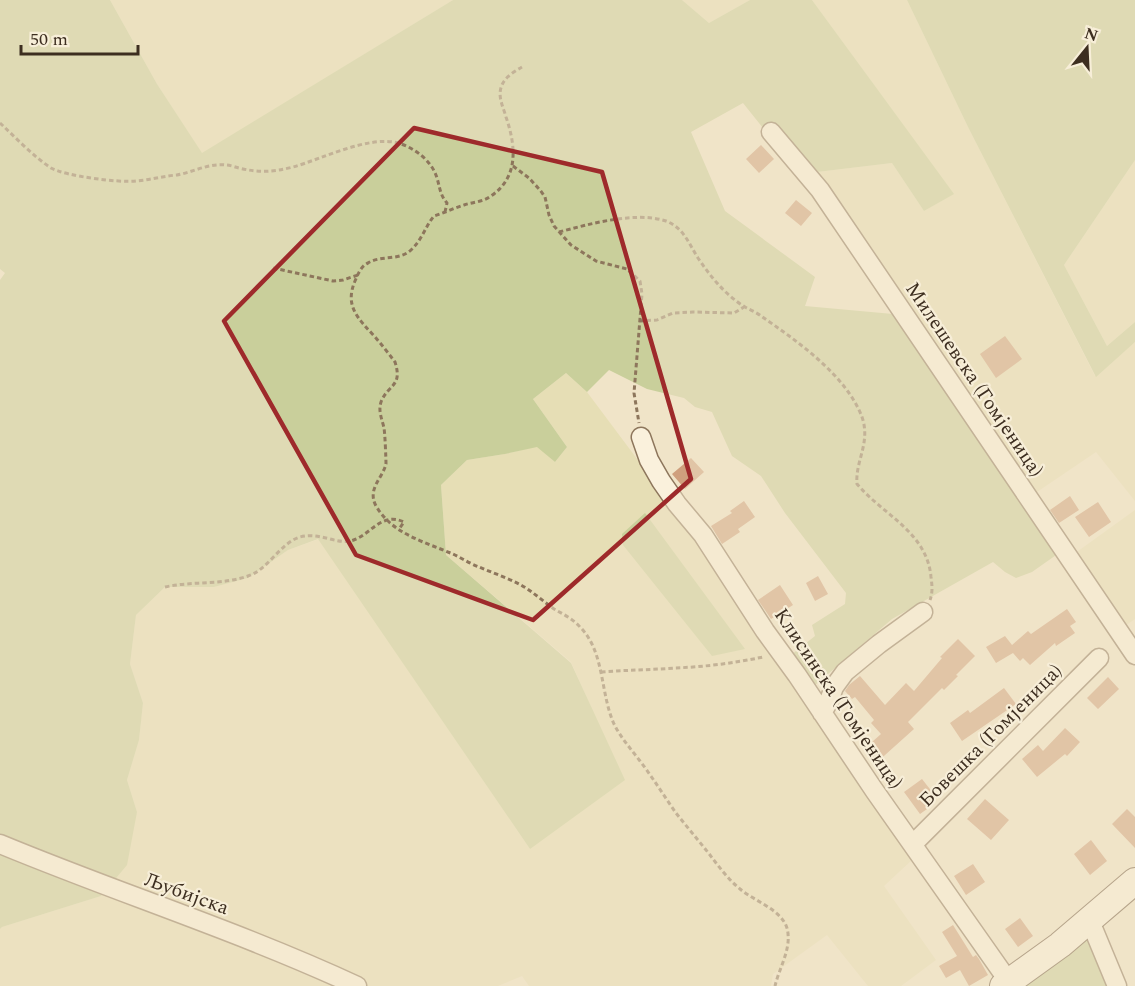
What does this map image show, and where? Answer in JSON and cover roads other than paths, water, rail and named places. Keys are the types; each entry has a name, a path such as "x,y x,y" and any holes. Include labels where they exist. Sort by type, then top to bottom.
{"street":[{"name":"Милешевска (Гомјеница)","path":"771,132 833,208 1135,655"},
{"name":"Клисинска (Гомјеница)","path":"641,437 649,460 661,481 702,536 1006,984"},
{"path":"822,713 834,687 846,672 879,644 924,612"},
{"name":"Бовешка (Гомјеница)","path":"913,844 1099,658"},
{"name":"Љубијска","path":"0,844 310,964 357,986"},
{"path":"1006,984 1060,945 1135,881"},
{"path":"1090,921 1117,986"}]}
